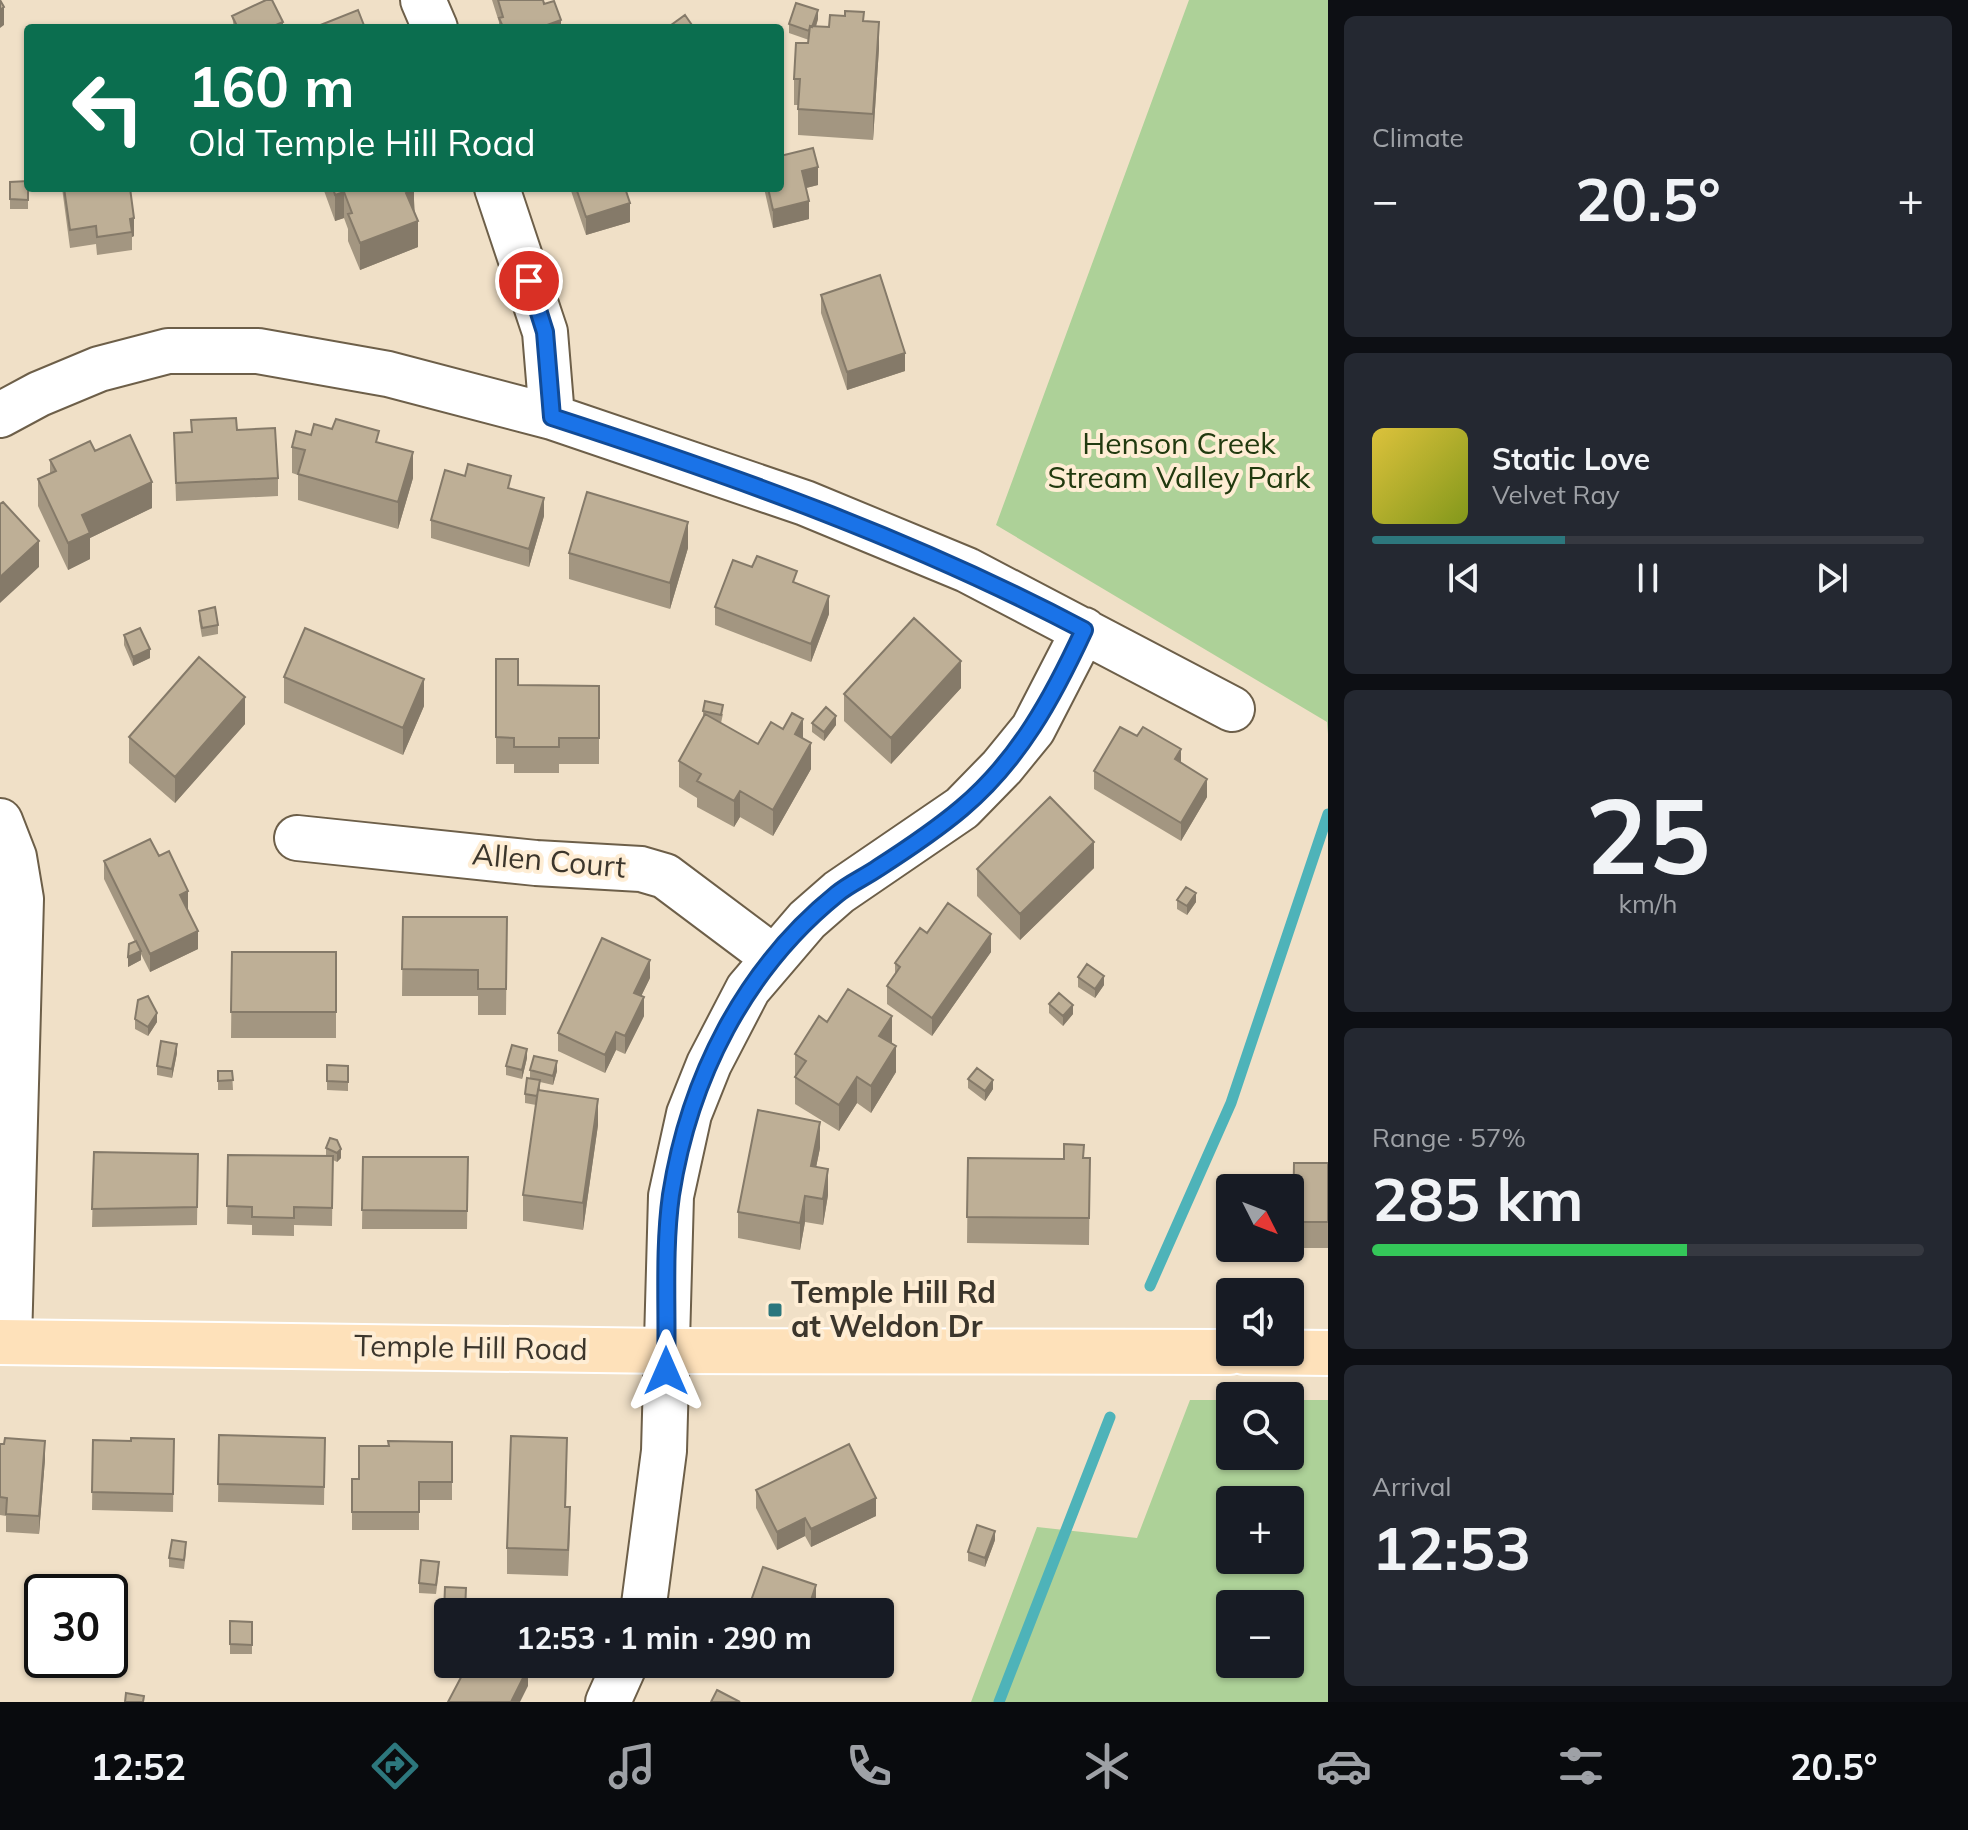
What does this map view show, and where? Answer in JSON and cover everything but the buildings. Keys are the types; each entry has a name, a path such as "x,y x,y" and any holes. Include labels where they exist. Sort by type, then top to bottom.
{"main road":[{"name":"Temple Hill Road","path":"5,1342 667,1351 1216,1352"},
{"path":"1304,1353 1328,1353"}],"street":[{"path":"423,0 433,24"},
{"path":"498,192 545,332 552,417"},
{"path":"0,415 39,394 99,369 168,351 258,351 388,374 552,417 805,503 967,570 1232,709"},
{"path":"645,1598 659,1502 671,1196 689,1114 727,1024 773,957 839,892 962,808 1002,767 1033,729 1059,685 1084,630"},
{"path":"0,821 14,857 21,899 5,1342"},
{"name":"Allen Court","path":"297,838 536,863 641,869 665,876 773,957"},
{"path":"608,1702 619,1678"}],"green space":[{"name":"Henson Creek Stream Valley Park","path":"1189,0 1328,0 1328,734 1327,722 996,525"},
{"path":"1190,1400 1216,1400 1216,1470 1304,1470 1304,1400 1328,1400 1328,1702 971,1702 1037,1527 1137,1538"}],"waterway":[{"path":"1150,1286 1231,1103 1328,814"},
{"path":"999,1702 1110,1417"}],"place":[{"name":"Temple Hill Rd at Weldon Dr","path":"775,1310"}],"route":[{"path":"529,281 545,332 552,417 805,503 967,570 1084,630 1059,685 1033,729 1002,767 962,808 877,869 839,892 807,920 748,989 727,1024 689,1114 671,1196 666,1277 666,1371"}]}
